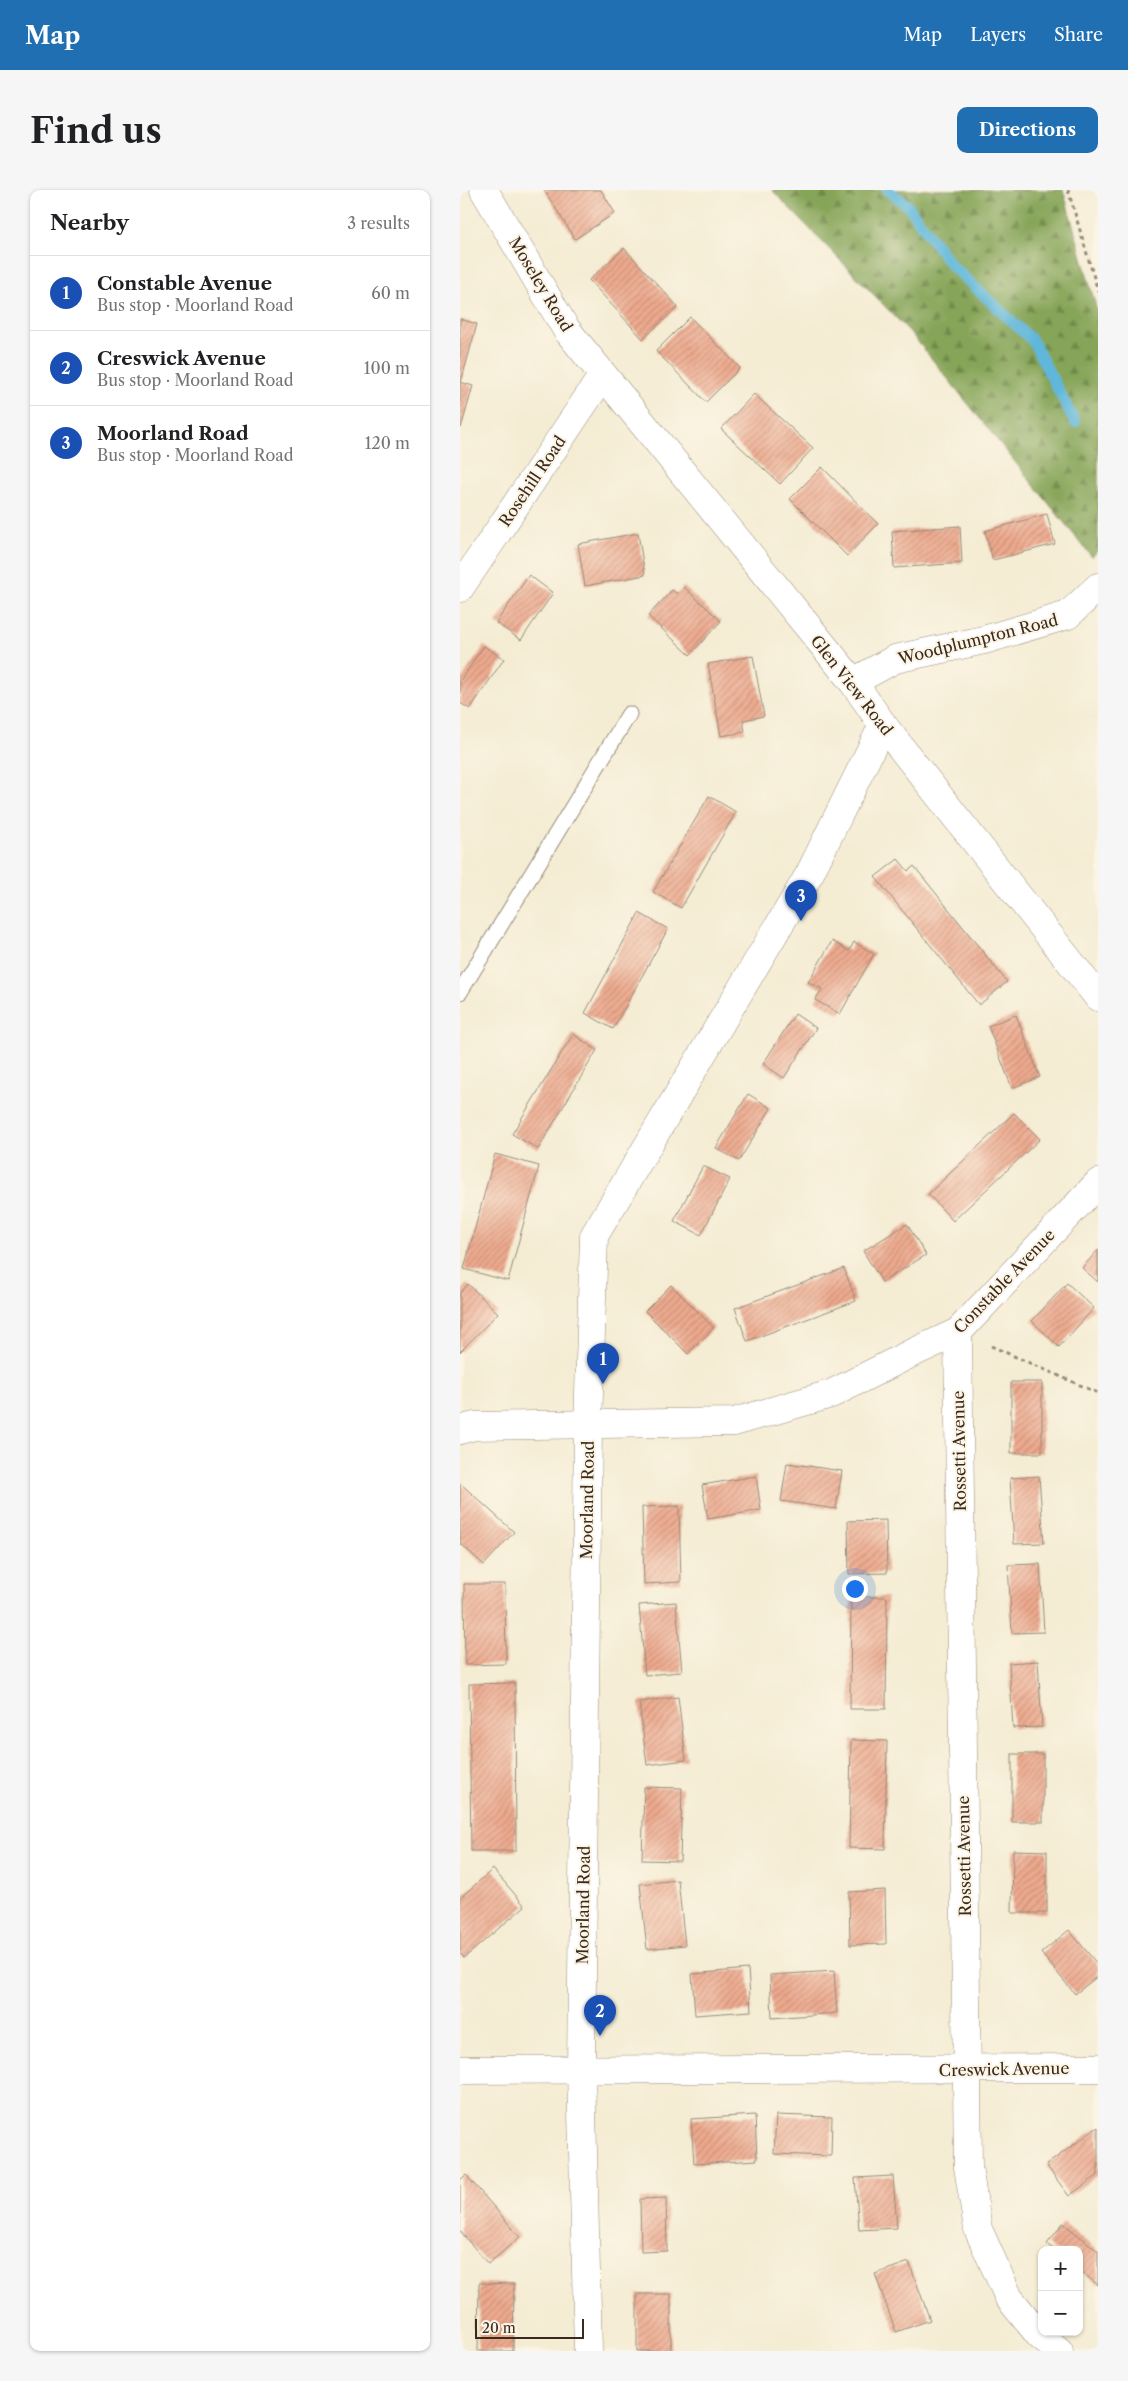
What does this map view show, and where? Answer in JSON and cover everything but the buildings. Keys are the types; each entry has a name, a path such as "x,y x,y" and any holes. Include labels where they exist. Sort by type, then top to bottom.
{"street":[{"name":"Moseley Road","path":"484,190 566,329 603,375"},
{"name":"Rosehill Road","path":"460,588 603,375"},
{"name":"Glen View Road","path":"603,375 853,682 883,726 1098,997"},
{"name":"Woodplumpton Road","path":"853,682 895,659 984,640 1068,615 1098,588"},
{"name":"Moorland Road","path":"588,2351 581,2071 588,1425 594,1236 809,875 883,726"},
{"name":"Constable Avenue","path":"460,1430 474,1426 734,1422 831,1394 958,1332 1098,1183"},
{"name":"Rossetti Avenue","path":"958,1332 968,2167 978,2229 1009,2298 1040,2336 1060,2351"},
{"name":"Creswick Avenue","path":"460,2070 966,2070 1098,2068"}],"lane":[{"path":"460,992 629,714"}],"path":[{"path":"1068,190 1098,291"},
{"path":"958,1332 1098,1394"}],"green space":[{"path":"772,190 1063,190 1098,314 1098,550 1092,557 910,332"}],"waterway":[{"path":"888,190 908,206 951,265 1032,340 1075,422"}],"place":[{"name":"Moorland Road","path":"801,921"},
{"name":"Constable Avenue","path":"603,1384"},
{"name":"Creswick Avenue","path":"600,2036"}]}
